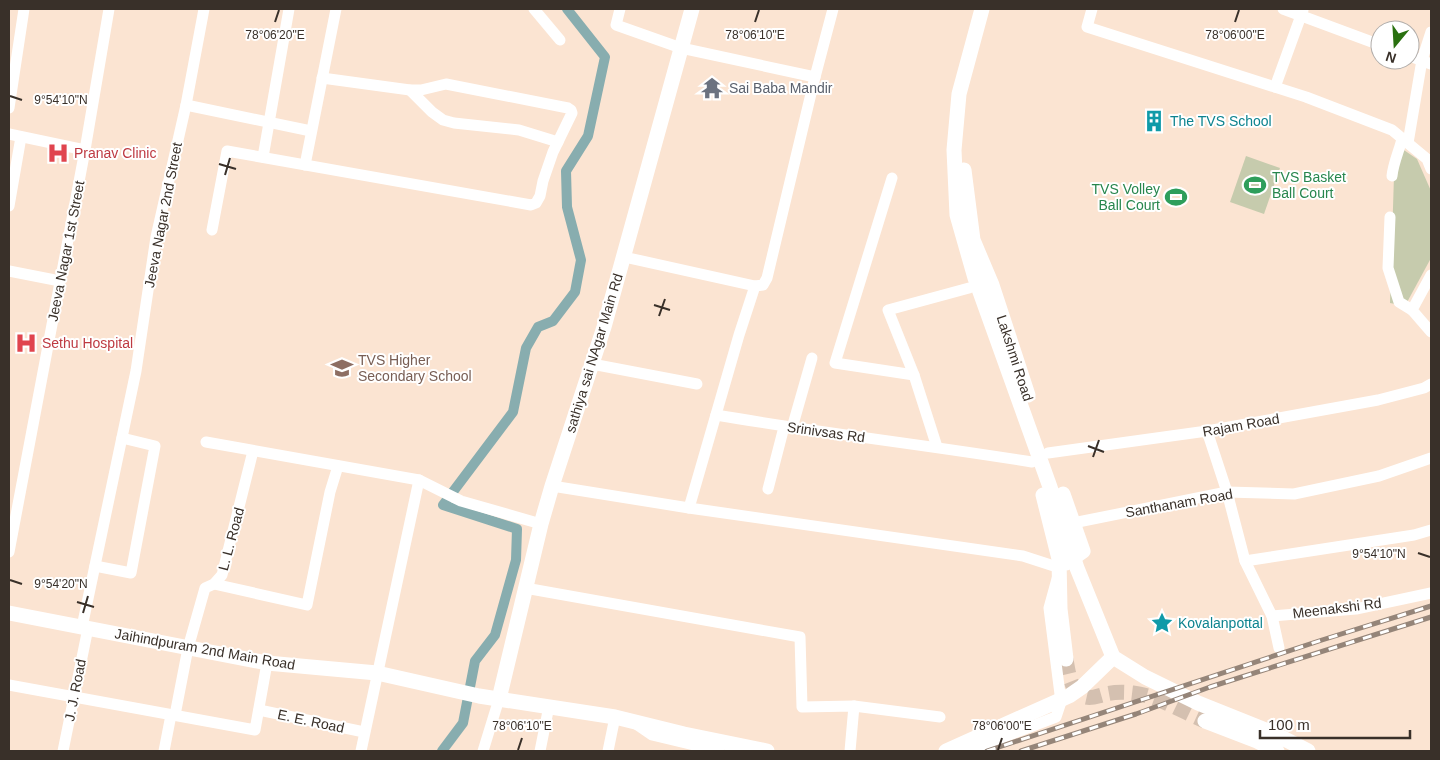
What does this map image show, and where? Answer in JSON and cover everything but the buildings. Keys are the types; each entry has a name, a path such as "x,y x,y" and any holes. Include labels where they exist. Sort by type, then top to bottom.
{"street":[{"path":"9,108 24,9"},
{"name":"Jeeva Nagar 1st Street","path":"9,550 85,150 108,9"},
{"name":"Jeeva Nagar 2nd Street","path":"85,628 95,566 136,371 156,236 186,105 204,9"},
{"path":"263,157 289,9"},
{"path":"306,165 311,131 336,9"},
{"path":"534,9 560,40"},
{"path":"620,9 616,25 681,48 815,77"},
{"name":"sathiya sai NAgar Main Rd","path":"499,699 541,524 624,257 692,9"},
{"path":"624,257 755,286 763,284 767,278 833,9"},
{"name":"Lakshmi Road","path":"982,9 959,94 954,150 957,215 972,283 1041,485 1059,559 1060,609 1066,659"},
{"path":"1092,9 1087,27 1275,87 1392,130 1427,159 1431,169"},
{"path":"1283,9 1302,12 1370,41"},
{"path":"1275,87 1302,12"},
{"path":"1408,143 1431,32"},
{"path":"212,230 227,151 531,206 536,203 540,196 543,181 558,142 571,118 572,110 568,108 446,84 421,90 410,90 322,78"},
{"path":"410,90 443,120 454,123 519,130 558,142"},
{"path":"186,105 311,131"},
{"name":"Lakshmi Road","path":"956,132 965,176 973,240 992,285 1010,344 1083,551 1060,568"},
{"path":"9,134 85,150"},
{"path":"9,206 21,137"},
{"path":"1392,176 1393,166 1397,160 1402,139 1408,143"},
{"path":"892,178 835,363 914,375"},
{"path":"1390,217 1388,268 1399,302 1412,310 1431,332"},
{"path":"9,271 60,282"},
{"path":"1412,310 1431,275"},
{"path":"937,447 914,375 888,310 972,283 1050,487 1077,568 1113,657 1145,677 1198,703 1273,733 1308,751"},
{"path":"689,508 755,286"},
{"path":"768,489 812,358"},
{"path":"592,364 697,384"},
{"name":"Rajam Road","path":"1048,453 1206,431 1378,400 1424,388 1431,384"},
{"name":"Srinivsas Rd","path":"716,415 788,428 937,447 1032,462"},
{"path":"1206,431 1227,492 1245,561 1272,616 1279,648"},
{"path":"95,566 131,573 155,446 122,438"},
{"path":"206,442 419,480 462,501 541,524"},
{"name":"L. L. Road","path":"188,648 205,588 214,584 222,575 253,451"},
{"name":"Santhanam Road","path":"1073,523 1227,492 1294,494 1379,476 1431,458"},
{"path":"214,584 307,605 330,492 338,466"},
{"path":"360,751 419,480"},
{"path":"552,486 689,508 1023,556 1060,568 1049,608 1061,702 1056,717 967,751"},
{"path":"1245,561 1414,535 1431,530"},
{"path":"525,588 800,637 802,707 854,706 940,717"},
{"name":"Meenakshi Rd","path":"1272,616 1356,609 1431,593"},
{"name":"Jaihindpuram 2nd Main Road","path":"9,613 267,663 377,673 479,696 623,719 767,751"},
{"name":"J. J. Road","path":"63,751 85,628"},
{"path":"164,751 188,648"},
{"path":"946,751 1069,696 1082,687 1113,657"},
{"path":"9,685 255,730 267,663"},
{"path":"483,751 499,699"},
{"path":"540,751 549,706"},
{"path":"850,751 854,706"},
{"name":"E. E. Road","path":"259,710 364,732"},
{"path":"608,751 623,719 652,735 681,747 719,751"},
{"path":"1205,721 1276,751"}],"green space":[{"path":"1395,144 1417,159 1431,191 1431,258 1405,306 1390,303"},
{"name":"TVS Basket Ball Court","path":"1246,156 1280,168 1264,214 1230,202"}],"waterway":[{"path":"442,751 463,723 475,661 495,635 516,560 517,529 443,505 513,412 526,348 538,327 553,321 575,292 581,260 567,207 566,171 588,136 605,57 567,9"}],"tunnel":[{"path":"1066,659 1072,683 1083,696 1093,697 1119,692 1142,695 1205,721"}],"railway":[{"path":"987,751 1322,640 1431,606"},
{"path":"1021,751 1136,714 1210,687 1431,617"}],"place":[{"name":"Sai Baba Mandir","path":"712,88"},
{"name":"The TVS School","path":"1154,121"},
{"name":"Pranav Clinic","path":"58,153"},
{"name":"TVS Basket Ball Court","path":"1255,185"},
{"name":"TVS Volley Ball Court","path":"1176,197"},
{"name":"Sethu Hospital","path":"26,343"},
{"name":"TVS Higher Secondary School","path":"342,368"},
{"name":"Kovalanpottal","path":"1162,623"}]}
